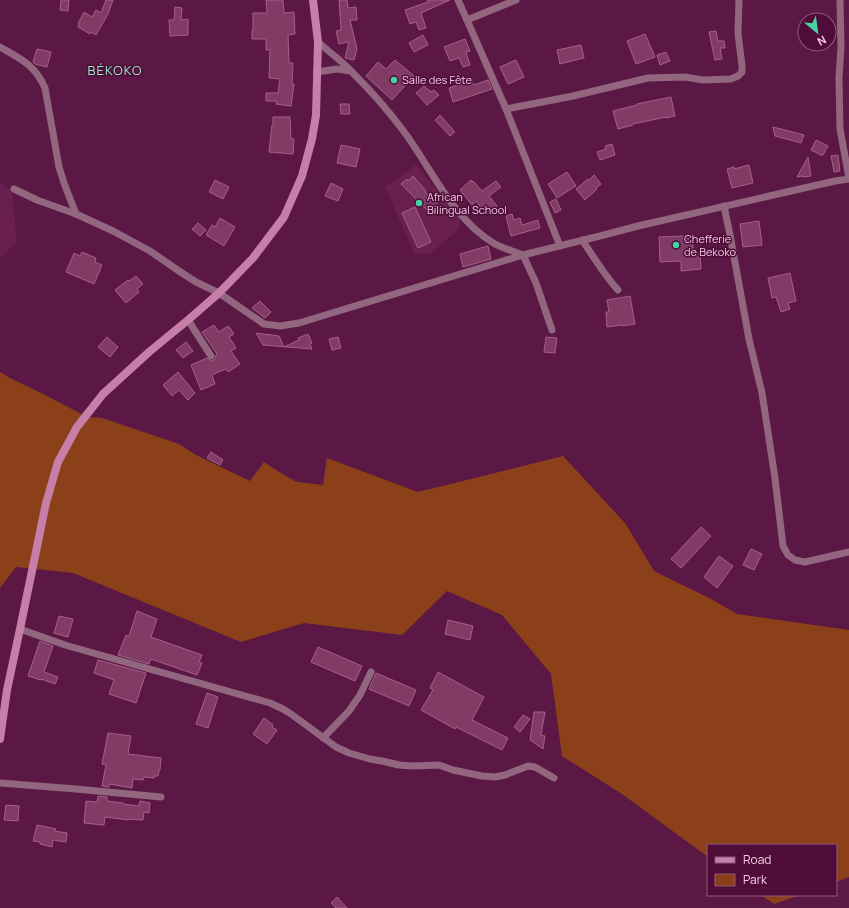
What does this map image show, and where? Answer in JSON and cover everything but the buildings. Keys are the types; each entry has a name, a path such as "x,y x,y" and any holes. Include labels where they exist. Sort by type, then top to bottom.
{"main road":[{"path":"0,738 7,690 46,503 58,462 77,427 103,394 148,352 219,293 253,258 284,218 302,176 312,139 316,115 318,42 312,0"}],"street":[{"path":"458,0 506,109 560,246"},
{"path":"467,20 516,0"},
{"path":"506,109 573,96 648,78 685,77 710,80 731,79 738,76 742,72 738,33 738,0"},
{"path":"14,189 113,231 150,251 190,278 219,293 264,324 280,326 299,323 523,255 638,226 849,178 840,129 840,0"},
{"path":"318,42 351,71 384,106 404,131 438,185 469,223 480,234 495,244 523,255 536,283 552,330"},
{"path":"0,48 23,60 34,70 45,88 59,167 76,214"},
{"path":"317,72 337,69 351,71"},
{"path":"724,206 762,393 775,478 783,546 788,554 795,560 806,562 849,552"},
{"path":"582,240 611,283 618,290"},
{"path":"188,320 211,356"},
{"path":"20,629 66,645 270,703 283,709 305,723 336,747 349,753 370,759 399,765 439,765 468,773 495,777 505,775 528,766 535,767 554,778"},
{"path":"323,738 349,711 360,695 371,672"},
{"path":"0,704 7,690"},
{"path":"0,783 161,797"}],"shaded area":[{"name":"African Bilingual School","path":"416,165 460,218 459,229 430,254 414,253 385,187"},
{"path":"0,183 12,191 17,243 0,257"}],"green space":[{"path":"0,372 87,417 102,418 179,444 196,455 250,481 264,462 297,482 323,485 327,458 418,492 563,456 625,523 654,571 713,600 737,614 849,630 849,877 837,882 837,844 707,844 707,856 622,794 562,756 551,674 502,615 447,591 402,635 304,623 241,642 73,573 16,567 0,588"},
{"path":"762,896 797,896 774,904"}],"place":[{"name":"Salle des Fête","path":"394,80"},
{"name":"African Bilingual School","path":"419,203"},
{"name":"Chefferie de Bekoko","path":"676,245"}],"district":[{"name":"BÉKOKO","path":"115,70"}]}
